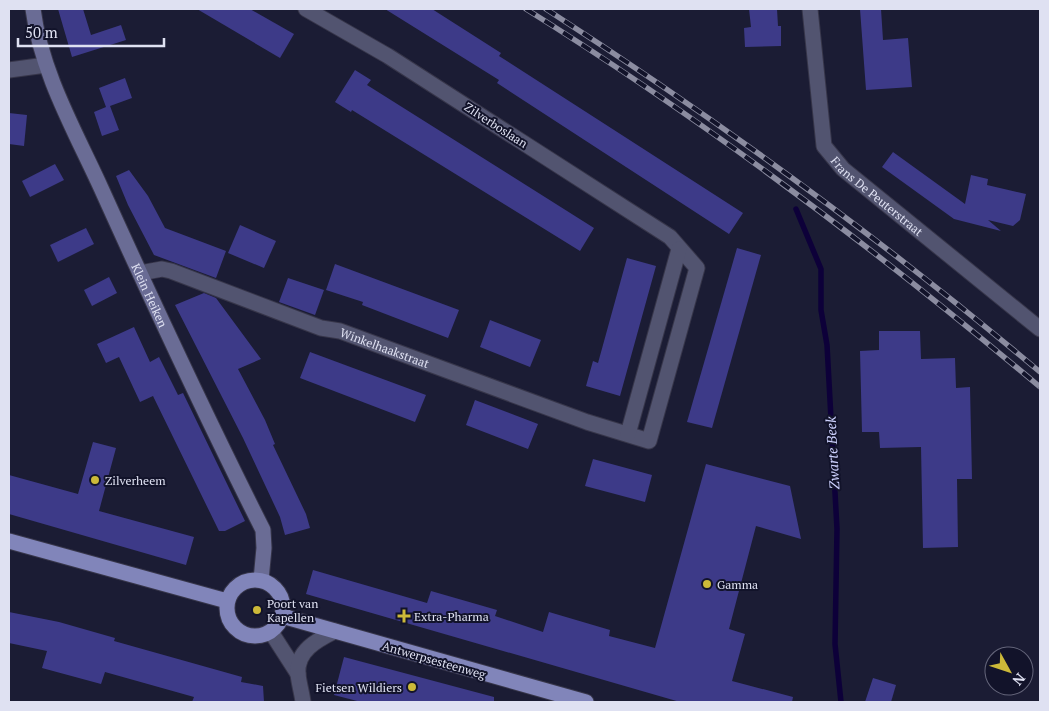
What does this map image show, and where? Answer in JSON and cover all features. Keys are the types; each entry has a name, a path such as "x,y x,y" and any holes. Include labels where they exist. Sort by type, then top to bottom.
{"main road":[{"path":"9,541 227,601"},
{"path":"261,580 277,589 282,598 282,616 271,632 254,636 239,631 228,618 227,601 230,593 244,581 261,580"},
{"name":"Antwerpsesteenweg","path":"282,616 586,702"}],"street":[{"name":"Klein Heiken","path":"33,9 36,34 46,65 140,274 263,530 264,548 261,580"},
{"name":"Zilverboslaan","path":"306,9 424,79 670,237 698,268 649,440 628,434"},
{"name":"Frans De Peuterstraat","path":"810,9 824,146 843,169 1040,329"},
{"path":"9,70 46,65"},
{"path":"628,434 680,249"},
{"name":"Winkelhaakstraat","path":"140,274 162,269 171,271 321,328 340,330 587,422 628,434"},
{"path":"303,702 298,674 300,660 310,646 334,631"},
{"path":"271,632 298,674"}],"building":[{"path":"58,9 83,9 91,35 121,25 126,40 72,57"},
{"path":"197,9 250,9 294,34 280,58"},
{"path":"385,9 432,9 501,53 499,56 743,213 729,234 497,83 499,80"},
{"path":"749,9 777,9 778,26 781,26 781,46 745,47 744,28 751,27"},
{"path":"860,9 881,9 883,40 908,38 912,87 866,90"},
{"path":"355,70 371,80 367,85 594,228 580,251 352,110 351,112 335,102"},
{"path":"125,78 132,98 110,106 119,130 102,136 94,112 106,107 99,88"},
{"path":"9,113 27,115 24,146 9,144"},
{"path":"893,152 965,204 971,175 988,179 987,185 1026,194 1020,220 1013,226 988,220 1001,231 954,219 882,167"},
{"path":"55,164 64,180 30,197 22,181"},
{"path":"129,170 148,196 165,228 226,251 216,278 154,255 128,205 116,176"},
{"path":"240,225 276,241 264,268 228,253"},
{"path":"86,228 94,244 58,262 50,245"},
{"path":"737,248 761,255 712,428 687,422"},
{"path":"627,258 656,266 620,396 586,386 593,361 598,363"},
{"path":"335,264 459,310 448,338 362,305 363,302 326,290"},
{"path":"109,277 117,293 92,306 84,290"},
{"path":"288,278 324,290 315,315 279,302"},
{"path":"204,293 216,298 261,359 238,369 265,420 275,444 273,445 306,514 310,528 285,535 280,517 243,438 175,305"},
{"path":"490,320 541,340 530,367 480,347"},
{"path":"134,327 150,362 159,357 178,395 183,393 245,521 225,531 219,531 153,396 140,402 119,357 106,363 97,344"},
{"path":"879,331 920,331 921,359 955,358 956,388 970,387 972,479 957,479 958,547 923,548 921,447 880,448 879,432 862,432 860,351 879,350"},
{"path":"310,352 426,395 415,422 300,378"},
{"path":"475,400 538,424 528,449 466,425"},
{"path":"93,442 116,448 99,511 194,537 186,565 9,514 9,475 78,494"},
{"path":"593,459 652,475 645,502 585,486"},
{"path":"706,464 790,486 801,539 756,526 729,629 745,634 732,681 793,697 792,702 680,702 306,594 313,570 427,603 431,591 497,610 495,616 543,632 549,612 610,630 609,636 655,648"},
{"path":"9,612 59,622 115,638 114,641 242,677 241,682 263,686 264,702 192,702 194,697 105,672 101,684 42,668 47,651 9,643"},
{"path":"344,657 494,697 494,702 361,702 334,695"},
{"path":"873,678 896,685 891,702 865,702"}],"waterway":[{"name":"Zwarte Beek","path":"796,209 821,269 821,310 827,345 837,529 835,644 841,702"}],"railway":[{"path":"526,9 660,96 790,189 916,286 1040,387"},
{"path":"546,9 674,94 799,183 921,275 1040,372"}],"place":[{"name":"Zilverheem","path":"95,480"},
{"name":"Gamma","path":"707,584"},
{"name":"Poort van Kapellen","path":"257,610"},
{"name":"Extra-Pharma","path":"404,616"},
{"name":"Fietsen Wildiers","path":"412,687"}]}
